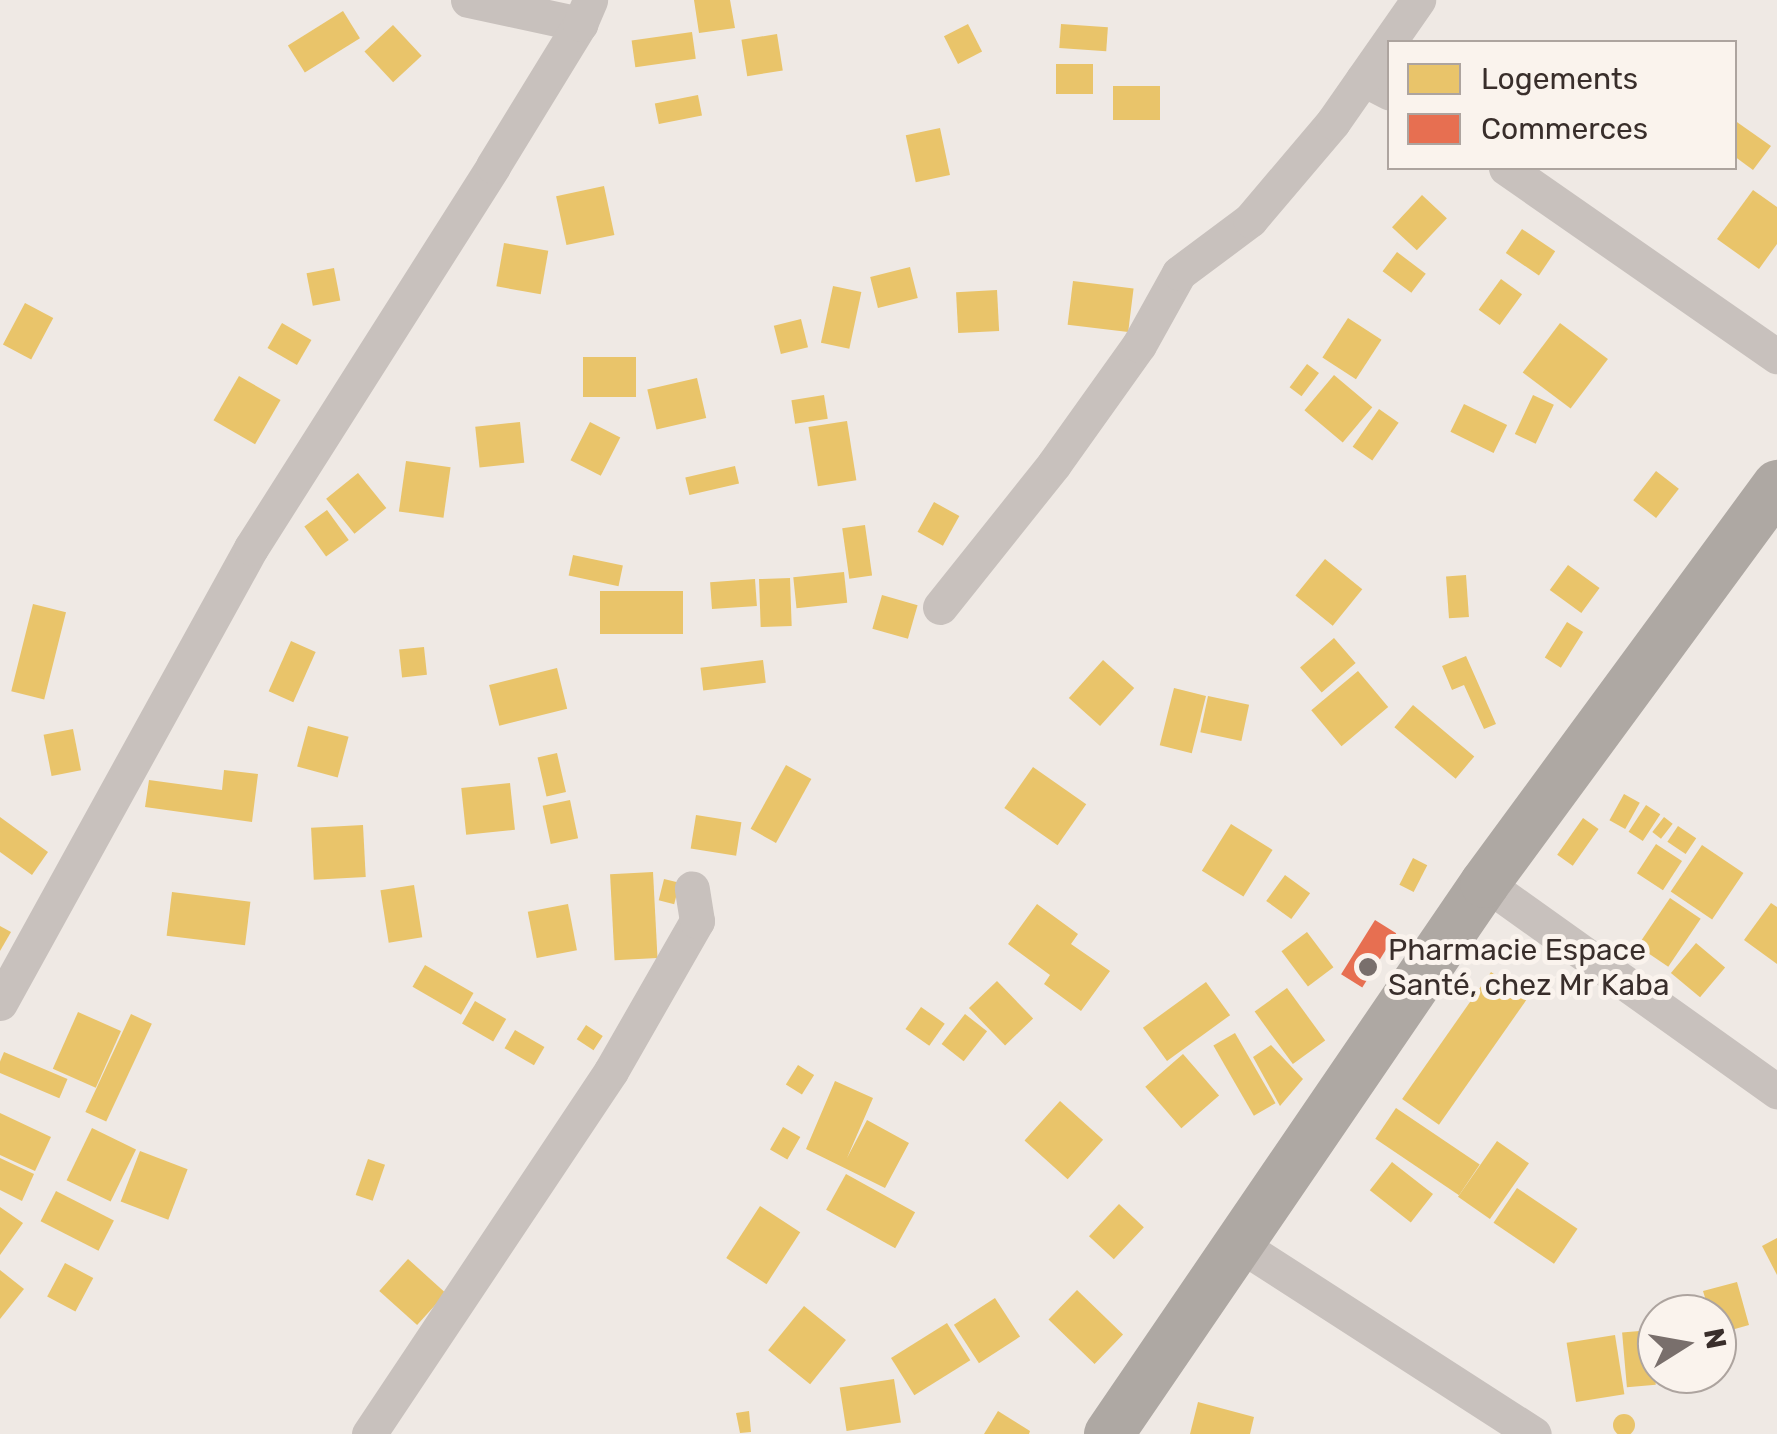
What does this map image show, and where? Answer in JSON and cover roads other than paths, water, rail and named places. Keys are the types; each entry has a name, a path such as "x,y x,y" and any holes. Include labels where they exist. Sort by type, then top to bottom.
{"highway":[{"path":"1109,1434 1242,1246 1485,883 1777,485"}],"street":[{"path":"0,1003 252,548 585,12 468,0"},
{"path":"1398,40 1418,0"},
{"path":"940,606 1054,464 1139,345 1180,273 1250,220 1333,122 1376,86 1387,63"},
{"path":"1509,170 1777,356"},
{"path":"1485,883 1777,1091"},
{"path":"368,1434 612,1072 697,921 692,888"},
{"path":"1242,1246 1534,1434"}],"place":[{"name":"Pharmacie Espace Santé, chez Mr Kaba","path":"1368,967"}]}
